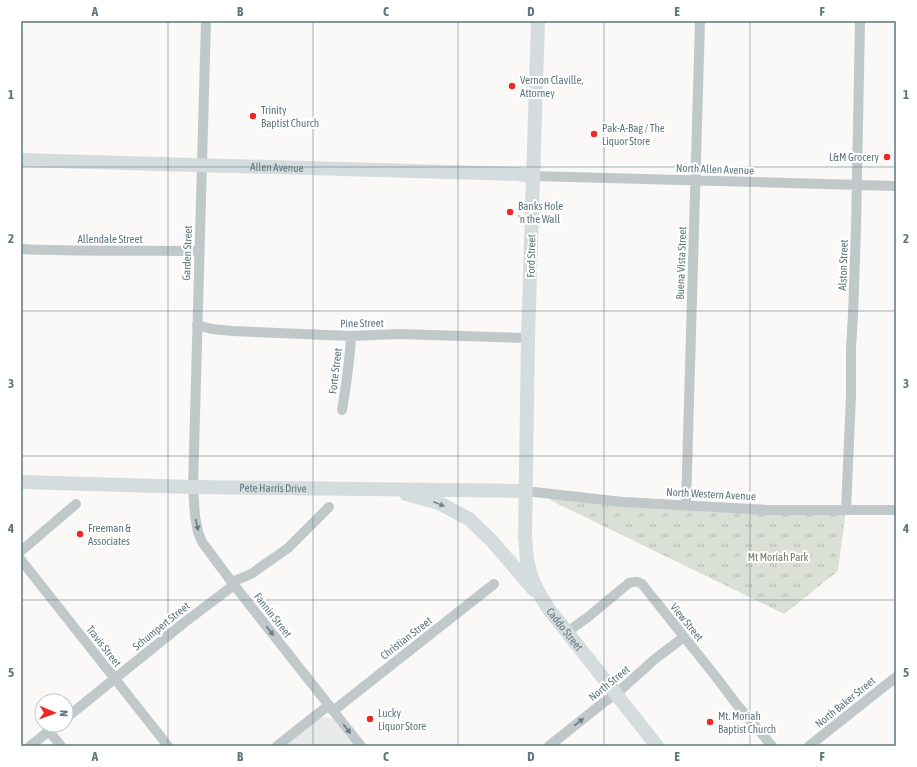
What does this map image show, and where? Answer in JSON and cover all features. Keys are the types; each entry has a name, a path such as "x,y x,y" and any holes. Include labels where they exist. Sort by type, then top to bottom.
{"main road":[{"name":"Ford Street","path":"525,490 528,338 538,21"},
{"name":"Allen Avenue","path":"21,160 516,174 533,176"},
{"name":"Pete Harris Drive","path":"21,482 193,487 525,490"},
{"path":"388,489 439,503 469,519 491,540 548,608"},
{"name":"Caddo Street","path":"525,490 524,537 527,560 532,579 540,595 548,608 657,746"}],"street":[{"name":"Garden Street","path":"193,487 206,21"},
{"name":"Buena Vista Street","path":"686,505 700,21"},
{"name":"Alston Street","path":"846,509 856,229 860,21"},
{"name":"North Allen Avenue","path":"533,176 896,186"},
{"name":"Allendale Street","path":"21,249 60,251 199,251"},
{"name":"Pine Street","path":"197,325 212,329 233,331 351,336 399,334 528,338"},
{"name":"Forte Street","path":"342,410 348,377 351,336"},
{"name":"Fannin Street","path":"193,487 195,516 198,532 202,542 233,584 361,746"},
{"name":"North Western Avenue","path":"525,490 623,502 787,510 896,510"},
{"path":"21,551 76,504"},
{"name":"Schumpert Street","path":"74,711 233,584 251,574 288,548 329,507"},
{"name":"Travis Street","path":"21,560 168,746"},
{"name":"View Street","path":"567,632 588,617 629,583 635,581 639,582 738,706 772,746"},
{"name":"Christian Street","path":"277,746 331,708 494,584"},
{"name":"North Street","path":"549,746 616,694 655,659 684,637"},
{"name":"North Baker Street","path":"809,746 896,677"},
{"path":"30,746 47,733"},
{"path":"55,733 61,746"}],"shaded area":[{"path":"323,717 333,719 354,746 285,746 319,719"}],"green space":[{"name":"Mt Moriah Park","path":"556,494 846,509 838,571 784,614 550,500"}],"place":[{"name":"Vernon Claville, Attorney","path":"512,86"},
{"name":"Trinity Baptist Church","path":"253,116"},
{"name":"Pak-A-Bag / The Liquor Store","path":"594,134"},
{"name":"L&M Grocery","path":"887,157"},
{"name":"Banks Hole 'n the Wall","path":"510,212"},
{"name":"Freeman & Associates","path":"80,534"},
{"name":"Lucky Liquor Store","path":"370,719"},
{"name":"Mt. Moriah Baptist Church","path":"710,722"}]}
